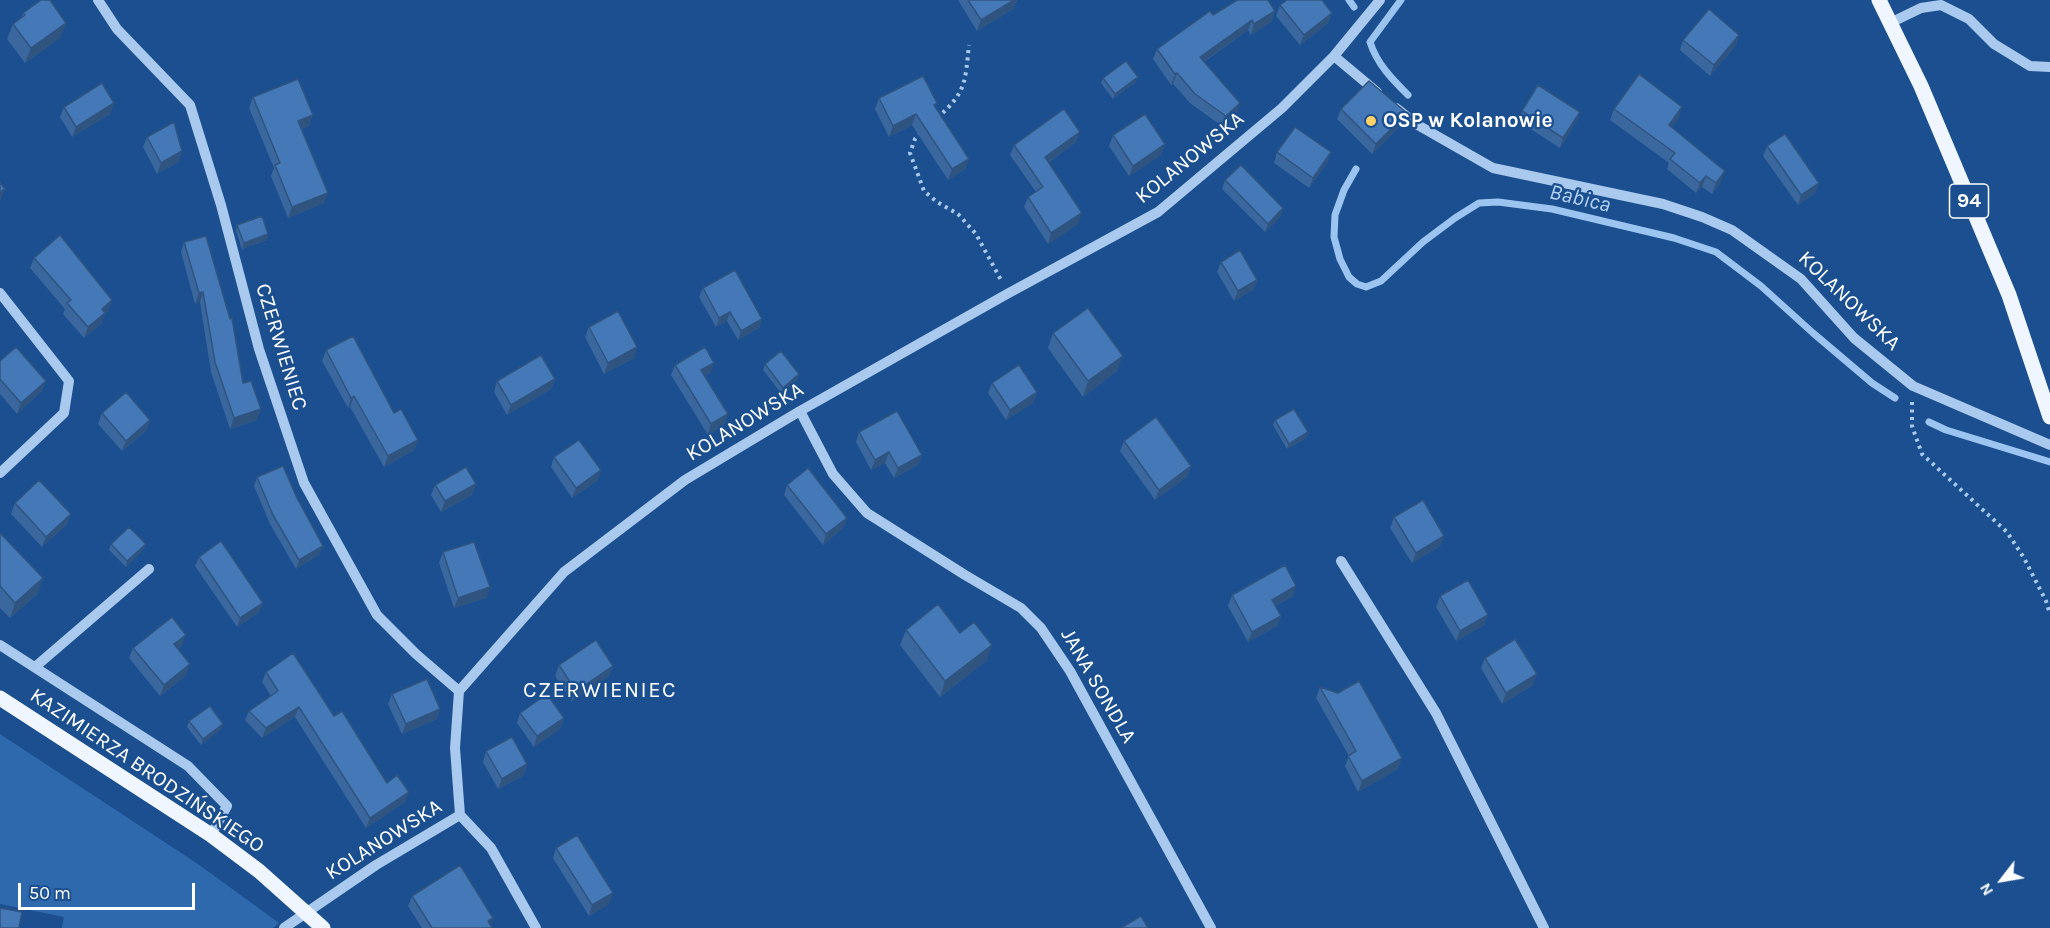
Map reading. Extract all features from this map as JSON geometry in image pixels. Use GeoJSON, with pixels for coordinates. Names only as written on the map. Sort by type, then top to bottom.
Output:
{"type":"FeatureCollection","features":[{"type":"Feature","properties":{"kind":"main road","name":"94"},"geometry":{"type":"LineString","coordinates":[[1879,0],[1921,86],[2009,295],[2049,412]]}},
{"type":"Feature","properties":{"kind":"main road","name":"KAZIMIERZA BRODZIŃSKIEGO"},"geometry":{"type":"LineString","coordinates":[[0,698],[211,835],[259,871],[323,928]]}},
{"type":"Feature","properties":{"kind":"street","name":"CZERWIENIEC"},"geometry":{"type":"LineString","coordinates":[[98,0],[117,29],[190,105],[221,205],[259,350],[304,483],[378,615],[416,654],[459,691]]}},
{"type":"Feature","properties":{"kind":"street","name":"KOLANOWSKA"},"geometry":{"type":"LineString","coordinates":[[284,928],[376,865],[460,815],[455,748],[459,691],[564,572],[685,480],[800,411],[1158,212],[1282,108],[1334,56],[1380,0]]}},
{"type":"Feature","properties":{"kind":"street"},"geometry":{"type":"LineString","coordinates":[[1890,23],[1921,8],[1941,5],[1969,19],[1994,44],[2030,66],[2050,67]]}},
{"type":"Feature","properties":{"kind":"street","name":"KOLANOWSKA"},"geometry":{"type":"LineString","coordinates":[[1334,56],[1416,124],[1493,168],[1663,204],[1732,230],[1802,279],[1854,338],[1912,386],[2050,445]]}},
{"type":"Feature","properties":{"kind":"street"},"geometry":{"type":"LineString","coordinates":[[0,293],[69,381],[64,413],[0,473]]}},
{"type":"Feature","properties":{"kind":"street","name":"JANA SONDLA"},"geometry":{"type":"LineString","coordinates":[[800,411],[833,474],[867,513],[965,576],[1021,608],[1041,628],[1070,671],[1211,928]]}},
{"type":"Feature","properties":{"kind":"street"},"geometry":{"type":"LineString","coordinates":[[1341,561],[1436,713],[1544,928]]}},
{"type":"Feature","properties":{"kind":"street"},"geometry":{"type":"LineString","coordinates":[[35,668],[149,569]]}},
{"type":"Feature","properties":{"kind":"street"},"geometry":{"type":"LineString","coordinates":[[0,645],[188,766],[227,806],[211,835]]}},
{"type":"Feature","properties":{"kind":"street"},"geometry":{"type":"LineString","coordinates":[[460,815],[491,848],[536,928]]}},
{"type":"Feature","properties":{"kind":"path"},"geometry":{"type":"LineString","coordinates":[[935,119],[950,107],[964,85],[969,45]]}},
{"type":"Feature","properties":{"kind":"path"},"geometry":{"type":"LineString","coordinates":[[928,126],[915,139],[909,153],[924,191],[937,202],[958,214],[976,234],[1007,294]]}},
{"type":"Feature","properties":{"kind":"path"},"geometry":{"type":"LineString","coordinates":[[1912,386],[1912,426],[1922,454],[2007,532],[2024,558],[2050,614]]}},
{"type":"Feature","properties":{"kind":"shaded area"},"geometry":{"type":"Polygon","coordinates":[[[0,734],[198,864],[279,923],[273,928],[62,928],[64,917],[0,904],[0,734]]]}},
{"type":"Feature","properties":{"kind":"building"},"geometry":{"type":"Polygon","coordinates":[[[41,0],[50,0],[66,23],[31,48],[13,24],[25,15],[23,13],[41,0]]]}},
{"type":"Feature","properties":{"kind":"building"},"geometry":{"type":"Polygon","coordinates":[[[968,0],[1014,0],[981,20],[968,0]]]}},
{"type":"Feature","properties":{"kind":"building"},"geometry":{"type":"Polygon","coordinates":[[[1237,0],[1268,0],[1275,11],[1254,24],[1252,20],[1200,57],[1240,103],[1226,116],[1195,94],[1177,73],[1175,74],[1157,49],[1210,11],[1213,15],[1237,0]]]}},
{"type":"Feature","properties":{"kind":"building"},"geometry":{"type":"Polygon","coordinates":[[[1287,0],[1322,0],[1332,13],[1304,35],[1280,5],[1287,0]]]}},
{"type":"Feature","properties":{"kind":"building"},"geometry":{"type":"Polygon","coordinates":[[[1709,9],[1739,35],[1714,65],[1683,40],[1709,9]]]}},
{"type":"Feature","properties":{"kind":"building"},"geometry":{"type":"Polygon","coordinates":[[[1126,61],[1138,77],[1115,94],[1103,78],[1126,61]]]}},
{"type":"Feature","properties":{"kind":"building"},"geometry":{"type":"Polygon","coordinates":[[[1639,74],[1682,107],[1669,125],[1725,171],[1716,183],[1706,176],[1700,183],[1670,159],[1675,153],[1614,109],[1639,74]]]}},
{"type":"Feature","properties":{"kind":"building"},"geometry":{"type":"Polygon","coordinates":[[[923,76],[937,103],[934,105],[969,159],[952,169],[916,114],[893,126],[879,98],[923,76]]]}},
{"type":"Feature","properties":{"kind":"building"},"geometry":{"type":"Polygon","coordinates":[[[298,79],[313,115],[298,121],[328,193],[292,207],[275,165],[280,163],[253,97],[298,79]]]}},
{"type":"Feature","properties":{"kind":"building","name":"OSP w Kolanowie"},"geometry":{"type":"Polygon","coordinates":[[[1369,81],[1407,113],[1376,144],[1341,109],[1369,81]]]}},
{"type":"Feature","properties":{"kind":"building"},"geometry":{"type":"Polygon","coordinates":[[[102,83],[114,103],[76,127],[64,107],[102,83]]]}},
{"type":"Feature","properties":{"kind":"building"},"geometry":{"type":"Polygon","coordinates":[[[1538,85],[1580,112],[1563,138],[1522,111],[1538,85]]]}},
{"type":"Feature","properties":{"kind":"building"},"geometry":{"type":"Polygon","coordinates":[[[1064,109],[1080,132],[1045,157],[1082,213],[1051,233],[1028,197],[1043,187],[1014,145],[1064,109]]]}},
{"type":"Feature","properties":{"kind":"building"},"geometry":{"type":"Polygon","coordinates":[[[1145,114],[1165,144],[1133,166],[1113,135],[1145,114]]]}},
{"type":"Feature","properties":{"kind":"building"},"geometry":{"type":"Polygon","coordinates":[[[174,122],[182,151],[161,163],[147,137],[174,122]]]}},
{"type":"Feature","properties":{"kind":"building"},"geometry":{"type":"Polygon","coordinates":[[[1295,127],[1331,152],[1313,178],[1277,152],[1295,127]]]}},
{"type":"Feature","properties":{"kind":"building"},"geometry":{"type":"Polygon","coordinates":[[[1785,134],[1819,183],[1801,195],[1767,146],[1785,134]]]}},
{"type":"Feature","properties":{"kind":"building"},"geometry":{"type":"Polygon","coordinates":[[[1241,165],[1283,208],[1268,224],[1225,180],[1241,165]]]}},
{"type":"Feature","properties":{"kind":"building"},"geometry":{"type":"Polygon","coordinates":[[[0,182],[5,189],[0,192],[0,182]]]}},
{"type":"Feature","properties":{"kind":"building"},"geometry":{"type":"Polygon","coordinates":[[[262,216],[268,234],[244,243],[237,225],[262,216]]]}},
{"type":"Feature","properties":{"kind":"building"},"geometry":{"type":"Polygon","coordinates":[[[60,235],[112,300],[102,309],[105,313],[88,327],[67,303],[71,300],[34,258],[60,235]]]}},
{"type":"Feature","properties":{"kind":"building"},"geometry":{"type":"Polygon","coordinates":[[[206,236],[230,319],[232,318],[243,383],[251,381],[261,409],[234,418],[215,362],[203,292],[199,293],[184,242],[206,236]]]}},
{"type":"Feature","properties":{"kind":"building"},"geometry":{"type":"Polygon","coordinates":[[[1240,250],[1257,280],[1238,291],[1221,262],[1240,250]]]}},
{"type":"Feature","properties":{"kind":"building"},"geometry":{"type":"Polygon","coordinates":[[[735,270],[762,319],[741,331],[730,312],[719,318],[703,288],[735,270]]]}},
{"type":"Feature","properties":{"kind":"building"},"geometry":{"type":"Polygon","coordinates":[[[1088,308],[1123,356],[1088,381],[1053,333],[1088,308]]]}},
{"type":"Feature","properties":{"kind":"building"},"geometry":{"type":"Polygon","coordinates":[[[618,311],[637,347],[608,363],[589,327],[618,311]]]}},
{"type":"Feature","properties":{"kind":"building"},"geometry":{"type":"Polygon","coordinates":[[[353,336],[394,413],[401,409],[418,440],[388,456],[354,396],[351,398],[326,350],[353,336]]]}},
{"type":"Feature","properties":{"kind":"building"},"geometry":{"type":"Polygon","coordinates":[[[16,347],[46,381],[21,403],[0,379],[0,361],[16,347]]]}},
{"type":"Feature","properties":{"kind":"building"},"geometry":{"type":"Polygon","coordinates":[[[705,347],[714,363],[701,370],[728,414],[711,424],[675,365],[705,347]]]}},
{"type":"Feature","properties":{"kind":"building"},"geometry":{"type":"Polygon","coordinates":[[[781,351],[799,374],[783,388],[765,364],[781,351]]]}},
{"type":"Feature","properties":{"kind":"building"},"geometry":{"type":"Polygon","coordinates":[[[541,355],[555,379],[511,405],[497,381],[541,355]]]}},
{"type":"Feature","properties":{"kind":"building"},"geometry":{"type":"Polygon","coordinates":[[[1019,365],[1037,392],[1010,410],[992,383],[1019,365]]]}},
{"type":"Feature","properties":{"kind":"building"},"geometry":{"type":"Polygon","coordinates":[[[126,392],[150,420],[126,441],[102,413],[126,392]]]}},
{"type":"Feature","properties":{"kind":"building"},"geometry":{"type":"Polygon","coordinates":[[[1294,409],[1308,432],[1289,444],[1275,420],[1294,409]]]}},
{"type":"Feature","properties":{"kind":"building"},"geometry":{"type":"Polygon","coordinates":[[[897,411],[922,455],[898,468],[889,452],[875,460],[859,432],[897,411]]]}},
{"type":"Feature","properties":{"kind":"building"},"geometry":{"type":"Polygon","coordinates":[[[1156,417],[1191,466],[1159,490],[1124,441],[1156,417]]]}},
{"type":"Feature","properties":{"kind":"building"},"geometry":{"type":"Polygon","coordinates":[[[579,440],[601,470],[576,488],[554,457],[579,440]]]}},
{"type":"Feature","properties":{"kind":"building"},"geometry":{"type":"Polygon","coordinates":[[[283,466],[323,546],[299,560],[273,515],[257,477],[283,466]]]}},
{"type":"Feature","properties":{"kind":"building"},"geometry":{"type":"Polygon","coordinates":[[[466,467],[476,484],[445,501],[435,485],[466,467]]]}},
{"type":"Feature","properties":{"kind":"building"},"geometry":{"type":"Polygon","coordinates":[[[808,468],[847,518],[826,534],[787,485],[808,468]]]}},
{"type":"Feature","properties":{"kind":"building"},"geometry":{"type":"Polygon","coordinates":[[[39,480],[71,514],[46,537],[15,503],[39,480]]]}},
{"type":"Feature","properties":{"kind":"building"},"geometry":{"type":"Polygon","coordinates":[[[1423,500],[1444,536],[1416,553],[1394,517],[1423,500]]]}},
{"type":"Feature","properties":{"kind":"building"},"geometry":{"type":"Polygon","coordinates":[[[129,527],[146,544],[127,561],[111,544],[129,527]]]}},
{"type":"Feature","properties":{"kind":"building"},"geometry":{"type":"Polygon","coordinates":[[[0,533],[43,578],[15,603],[0,586],[0,533]]]}},
{"type":"Feature","properties":{"kind":"building"},"geometry":{"type":"Polygon","coordinates":[[[221,541],[263,603],[240,618],[199,557],[221,541]]]}},
{"type":"Feature","properties":{"kind":"building"},"geometry":{"type":"Polygon","coordinates":[[[474,542],[490,587],[458,598],[443,552],[474,542]]]}},
{"type":"Feature","properties":{"kind":"building"},"geometry":{"type":"Polygon","coordinates":[[[1285,565],[1296,586],[1272,600],[1281,616],[1252,632],[1232,595],[1285,565]]]}},
{"type":"Feature","properties":{"kind":"building"},"geometry":{"type":"Polygon","coordinates":[[[1468,580],[1488,615],[1460,631],[1440,596],[1468,580]]]}},
{"type":"Feature","properties":{"kind":"building"},"geometry":{"type":"Polygon","coordinates":[[[938,604],[960,633],[974,622],[992,645],[945,681],[906,630],[938,604]]]}},
{"type":"Feature","properties":{"kind":"building"},"geometry":{"type":"Polygon","coordinates":[[[172,617],[186,635],[174,644],[190,664],[164,685],[133,648],[172,617]]]}},
{"type":"Feature","properties":{"kind":"building"},"geometry":{"type":"Polygon","coordinates":[[[1515,639],[1537,674],[1506,693],[1485,658],[1515,639]]]}},
{"type":"Feature","properties":{"kind":"building"},"geometry":{"type":"Polygon","coordinates":[[[596,640],[613,666],[576,691],[559,665],[596,640]]]}},
{"type":"Feature","properties":{"kind":"building"},"geometry":{"type":"Polygon","coordinates":[[[293,653],[334,716],[342,711],[387,783],[397,775],[409,792],[370,818],[299,707],[266,728],[249,711],[278,691],[266,672],[293,653]]]}},
{"type":"Feature","properties":{"kind":"building"},"geometry":{"type":"Polygon","coordinates":[[[427,679],[440,709],[406,724],[392,694],[427,679]]]}},
{"type":"Feature","properties":{"kind":"building"},"geometry":{"type":"Polygon","coordinates":[[[1359,681],[1402,758],[1362,781],[1348,756],[1356,751],[1320,687],[1338,693],[1359,681]]]}},
{"type":"Feature","properties":{"kind":"building"},"geometry":{"type":"Polygon","coordinates":[[[547,694],[564,718],[537,736],[520,713],[547,694]]]}},
{"type":"Feature","properties":{"kind":"building"},"geometry":{"type":"Polygon","coordinates":[[[210,706],[223,724],[203,739],[189,721],[210,706]]]}},
{"type":"Feature","properties":{"kind":"building"},"geometry":{"type":"Polygon","coordinates":[[[512,737],[527,764],[502,779],[486,751],[512,737]]]}},
{"type":"Feature","properties":{"kind":"building"},"geometry":{"type":"Polygon","coordinates":[[[577,835],[613,893],[592,905],[556,848],[577,835]]]}},
{"type":"Feature","properties":{"kind":"building"},"geometry":{"type":"Polygon","coordinates":[[[460,865],[493,918],[488,921],[492,928],[432,928],[412,896],[460,865]]]}},
{"type":"Feature","properties":{"kind":"building"},"geometry":{"type":"Polygon","coordinates":[[[0,908],[22,912],[19,928],[0,928],[0,908]]]}},
{"type":"Feature","properties":{"kind":"building"},"geometry":{"type":"Polygon","coordinates":[[[1141,916],[1148,928],[1121,928],[1141,916]]]}},
{"type":"Feature","properties":{"kind":"waterway","name":"Babica"},"geometry":{"type":"LineString","coordinates":[[1349,0],[1354,7]]}},
{"type":"Feature","properties":{"kind":"waterway","name":"Babica"},"geometry":{"type":"LineString","coordinates":[[1401,0],[1370,42],[1381,64],[1408,95]]}},
{"type":"Feature","properties":{"kind":"waterway","name":"Babica"},"geometry":{"type":"LineString","coordinates":[[1356,169],[1344,190],[1335,215],[1334,237],[1340,259],[1349,277],[1357,284],[1366,287],[1381,281],[1423,242],[1479,203],[1498,202],[1552,209],[1674,238],[1716,252],[1761,286],[1872,383],[1895,398]]}},
{"type":"Feature","properties":{"kind":"waterway","name":"Babica"},"geometry":{"type":"LineString","coordinates":[[1929,422],[1946,430],[2050,462]]}},
{"type":"Feature","properties":{"kind":"place","name":"OSP w Kolanowie"},"geometry":{"type":"Point","coordinates":[1371,121]}},
{"type":"Feature","properties":{"kind":"district","name":"CZERWIENIEC"},"geometry":{"type":"Point","coordinates":[600,691]}}]}
